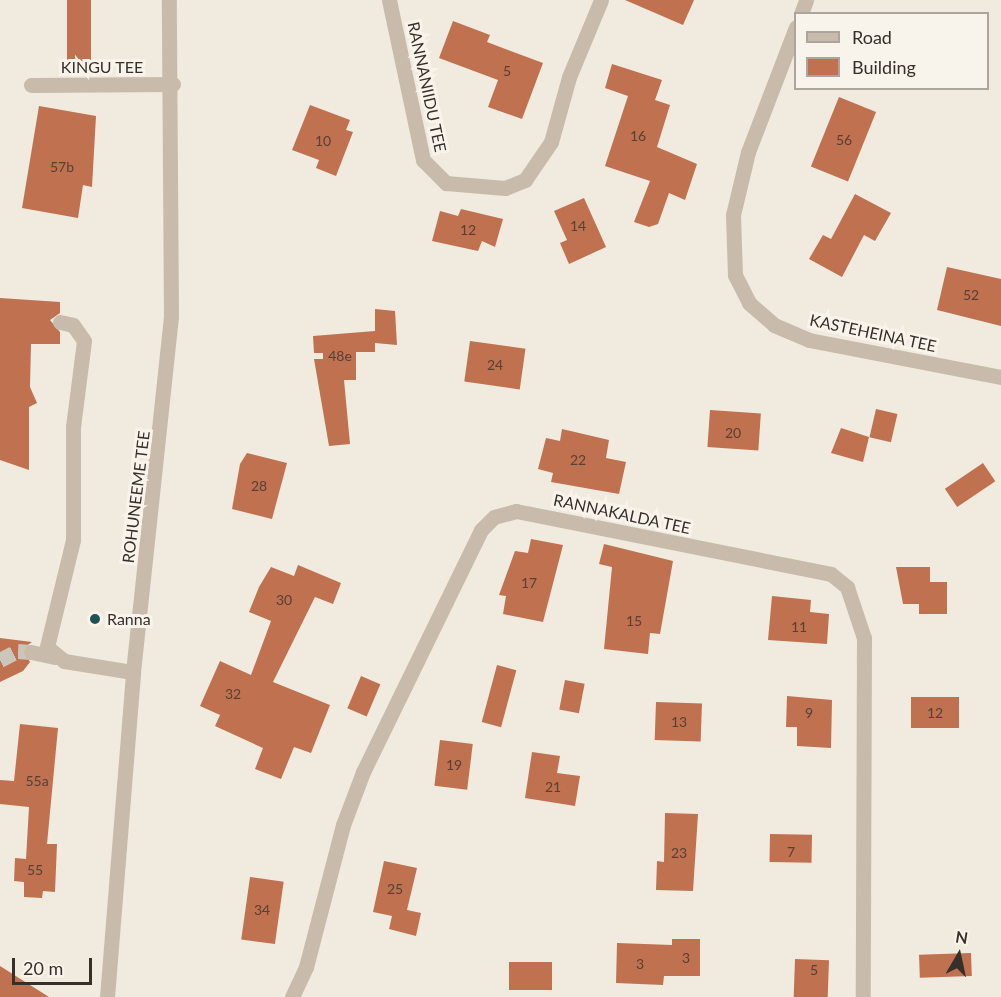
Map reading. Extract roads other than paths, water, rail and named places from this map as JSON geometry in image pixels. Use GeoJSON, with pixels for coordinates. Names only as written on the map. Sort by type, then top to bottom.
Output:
{"type":"FeatureCollection","features":[{"type":"Feature","properties":{"kind":"street","name":"ROHUNEEME TEE"},"geometry":{"type":"LineString","coordinates":[[107,997],[133,672],[171,317],[173,84],[169,0]]}},
{"type":"Feature","properties":{"kind":"street","name":"RANNANIIDU TEE"},"geometry":{"type":"LineString","coordinates":[[389,0],[423,160],[446,183],[505,188],[525,180],[551,142],[569,77],[601,0]]}},
{"type":"Feature","properties":{"kind":"street","name":"KASTEHEINA TEE"},"geometry":{"type":"LineString","coordinates":[[794,30],[748,152],[733,215],[735,275],[749,303],[774,325],[809,340],[1001,377]]}},
{"type":"Feature","properties":{"kind":"street","name":"KINGU TEE"},"geometry":{"type":"LineString","coordinates":[[31,85],[173,84]]}},
{"type":"Feature","properties":{"kind":"street"},"geometry":{"type":"LineString","coordinates":[[54,657],[47,635],[73,540],[73,428],[84,341],[73,325],[60,322]]}},
{"type":"Feature","properties":{"kind":"street","name":"RANNAKALDA TEE"},"geometry":{"type":"LineString","coordinates":[[292,997],[306,967],[343,825],[363,772],[481,530],[494,517],[516,511],[831,574],[847,587],[864,638],[863,997]]}},
{"type":"Feature","properties":{"kind":"street"},"geometry":{"type":"LineString","coordinates":[[31,652],[133,672]]}},
{"type":"Feature","properties":{"kind":"tunnel"},"geometry":{"type":"LineString","coordinates":[[0,660],[18,651],[31,652]]}},
{"type":"Feature","properties":{"kind":"place","name":"Ranna"},"geometry":{"type":"Point","coordinates":[95,619]}}]}
